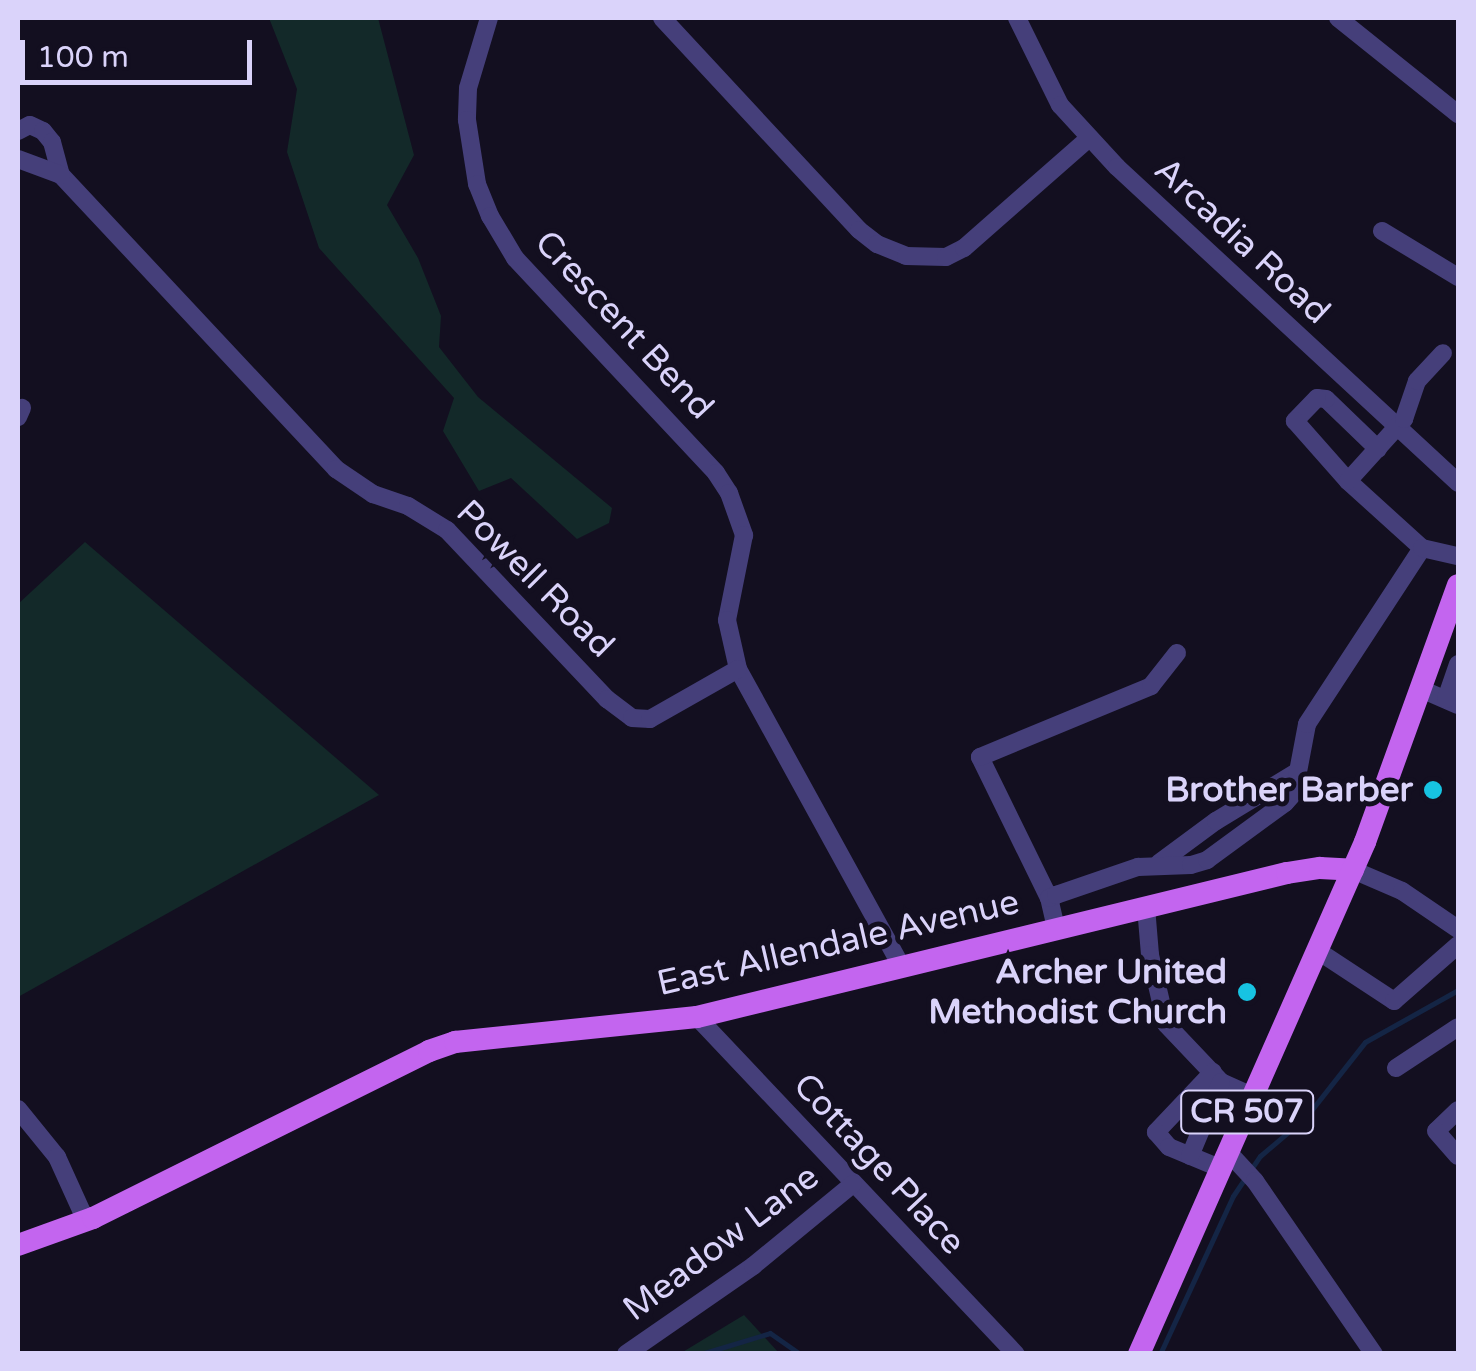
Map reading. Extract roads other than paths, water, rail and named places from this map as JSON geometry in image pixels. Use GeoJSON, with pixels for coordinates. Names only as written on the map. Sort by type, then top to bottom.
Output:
{"type":"FeatureCollection","features":[{"type":"Feature","properties":{"kind":"main road","name":"CR 507"},"geometry":{"type":"LineString","coordinates":[[1139,1354],[1237,1167],[1254,1097],[1353,870],[1421,689],[1451,627],[1458,585]]}},
{"type":"Feature","properties":{"kind":"main road","name":"East Allendale Avenue"},"geometry":{"type":"LineString","coordinates":[[18,1245],[86,1221],[442,1046],[483,1038],[696,1017],[1287,873],[1320,868],[1353,870]]}},
{"type":"Feature","properties":{"kind":"street","name":"Crescent Bend"},"geometry":{"type":"LineString","coordinates":[[489,18],[468,88],[467,120],[478,184],[515,258],[716,473],[729,493],[744,535],[727,620],[738,669]]}},
{"type":"Feature","properties":{"kind":"street"},"geometry":{"type":"LineString","coordinates":[[662,18],[859,230],[876,244],[906,256],[946,257],[964,248],[1089,138]]}},
{"type":"Feature","properties":{"kind":"street","name":"Arcadia Road"},"geometry":{"type":"LineString","coordinates":[[1016,18],[1060,105],[1089,138],[1396,430],[1458,483]]}},
{"type":"Feature","properties":{"kind":"street"},"geometry":{"type":"LineString","coordinates":[[1338,18],[1458,114]]}},
{"type":"Feature","properties":{"kind":"street","name":"Powell Road"},"geometry":{"type":"LineString","coordinates":[[18,131],[30,126],[43,131],[52,142],[61,175]]}},
{"type":"Feature","properties":{"kind":"street","name":"Powell Road"},"geometry":{"type":"LineString","coordinates":[[18,159],[61,175],[336,468],[372,494],[408,506],[447,530],[607,699],[632,718],[650,719],[738,669]]}},
{"type":"Feature","properties":{"kind":"street"},"geometry":{"type":"LineString","coordinates":[[1382,231],[1458,276]]}},
{"type":"Feature","properties":{"kind":"street"},"geometry":{"type":"LineString","coordinates":[[1348,481],[1396,430],[1417,381],[1443,353]]}},
{"type":"Feature","properties":{"kind":"street"},"geometry":{"type":"LineString","coordinates":[[1378,448],[1326,399],[1318,398],[1298,414],[1297,428],[1422,548],[1458,556]]}},
{"type":"Feature","properties":{"kind":"street"},"geometry":{"type":"LineString","coordinates":[[1159,863],[1191,865],[1207,860],[1294,793],[1307,724],[1422,548]]}},
{"type":"Feature","properties":{"kind":"street"},"geometry":{"type":"LineString","coordinates":[[1056,928],[1050,898],[980,758],[1151,686],[1177,652]]}},
{"type":"Feature","properties":{"kind":"street"},"geometry":{"type":"LineString","coordinates":[[1421,689],[1452,702],[1458,664]]}},
{"type":"Feature","properties":{"kind":"street"},"geometry":{"type":"LineString","coordinates":[[738,669],[901,966]]}},
{"type":"Feature","properties":{"kind":"street"},"geometry":{"type":"LineString","coordinates":[[1050,898],[1159,863],[1216,820],[1296,772]]}},
{"type":"Feature","properties":{"kind":"street"},"geometry":{"type":"LineString","coordinates":[[1353,870],[1414,898],[1458,929]]}},
{"type":"Feature","properties":{"kind":"street"},"geometry":{"type":"LineString","coordinates":[[1146,907],[1150,955],[1166,1024],[1217,1077],[1254,1097]]}},
{"type":"Feature","properties":{"kind":"street"},"geometry":{"type":"LineString","coordinates":[[1318,951],[1394,1000],[1458,944]]}},
{"type":"Feature","properties":{"kind":"street","name":"Cottage Place"},"geometry":{"type":"LineString","coordinates":[[696,1017],[1016,1354]]}},
{"type":"Feature","properties":{"kind":"street"},"geometry":{"type":"LineString","coordinates":[[1396,1068],[1458,1027]]}},
{"type":"Feature","properties":{"kind":"street"},"geometry":{"type":"LineString","coordinates":[[1217,1077],[1156,1132],[1165,1145],[1190,1156],[1237,1167],[1374,1354]]}},
{"type":"Feature","properties":{"kind":"street"},"geometry":{"type":"LineString","coordinates":[[1190,1156],[1217,1077]]}},
{"type":"Feature","properties":{"kind":"street"},"geometry":{"type":"LineString","coordinates":[[18,1108],[57,1156],[86,1221]]}},
{"type":"Feature","properties":{"kind":"street"},"geometry":{"type":"LineString","coordinates":[[1458,1110],[1436,1131],[1458,1156]]}},
{"type":"Feature","properties":{"kind":"street","name":"Meadow Lane"},"geometry":{"type":"LineString","coordinates":[[626,1354],[753,1266],[853,1184]]}},
{"type":"Feature","properties":{"kind":"waterway"},"geometry":{"type":"LineString","coordinates":[[1160,1354],[1233,1196],[1260,1156],[1306,1117],[1365,1042],[1458,990]]}},
{"type":"Feature","properties":{"kind":"waterway"},"geometry":{"type":"LineString","coordinates":[[701,1354],[770,1333],[800,1354]]}},
{"type":"Feature","properties":{"kind":"place","name":"Brother Barber"},"geometry":{"type":"Point","coordinates":[1433,790]}},
{"type":"Feature","properties":{"kind":"place","name":"Archer United Methodist Church"},"geometry":{"type":"Point","coordinates":[1247,992]}}]}
